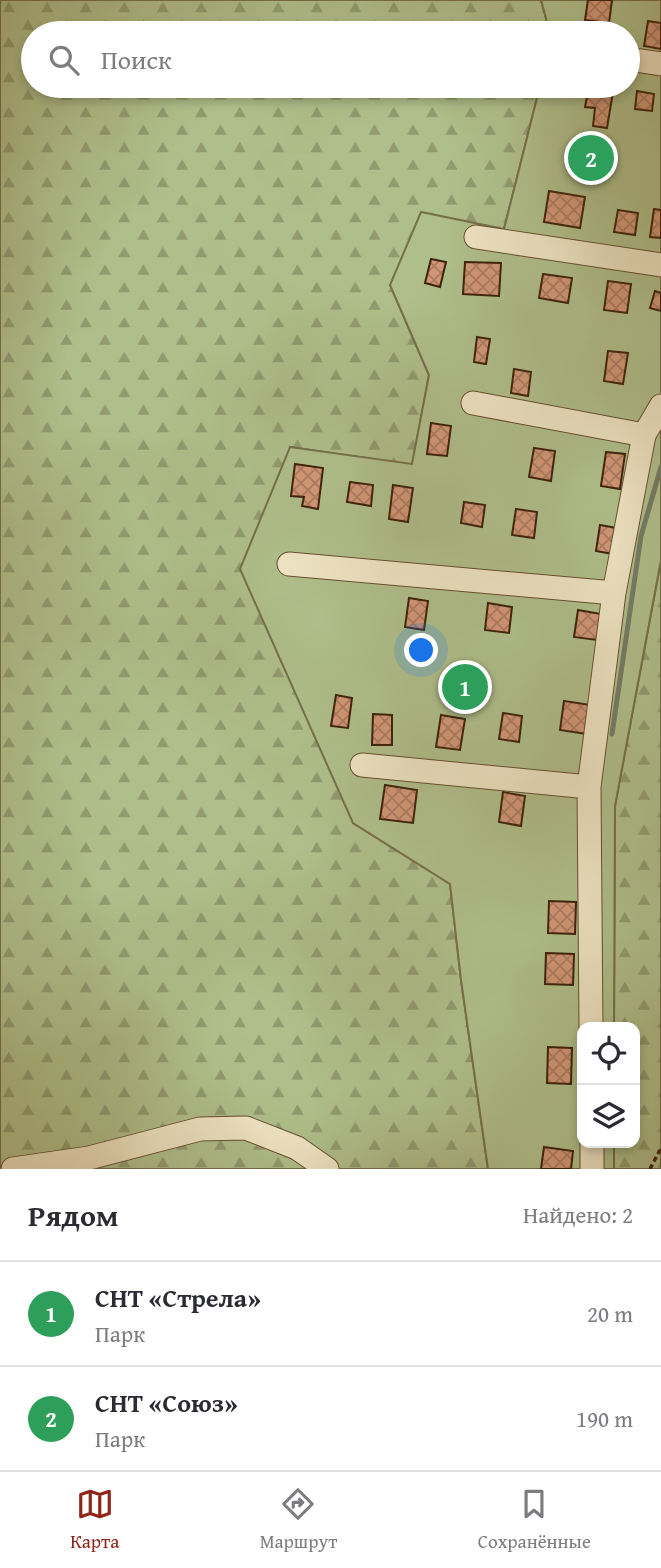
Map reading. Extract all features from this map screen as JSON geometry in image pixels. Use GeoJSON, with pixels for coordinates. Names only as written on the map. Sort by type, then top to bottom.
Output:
{"type":"FeatureCollection","features":[{"type":"Feature","properties":{"kind":"street"},"geometry":{"type":"LineString","coordinates":[[640,61],[661,64]]}},
{"type":"Feature","properties":{"kind":"street"},"geometry":{"type":"LineString","coordinates":[[476,237],[661,265]]}},
{"type":"Feature","properties":{"kind":"street"},"geometry":{"type":"LineString","coordinates":[[473,404],[644,435]]}},
{"type":"Feature","properties":{"kind":"street"},"geometry":{"type":"LineString","coordinates":[[591,1022],[589,788],[614,593],[644,435],[661,406]]}},
{"type":"Feature","properties":{"kind":"street"},"geometry":{"type":"LineString","coordinates":[[289,564],[614,593]]}},
{"type":"Feature","properties":{"kind":"street"},"geometry":{"type":"LineString","coordinates":[[362,765],[589,788]]}},
{"type":"Feature","properties":{"kind":"street"},"geometry":{"type":"LineString","coordinates":[[13,1169],[89,1158],[200,1129],[246,1128],[297,1148],[327,1169]]}},
{"type":"Feature","properties":{"kind":"street"},"geometry":{"type":"LineString","coordinates":[[592,1148],[592,1169]]}},
{"type":"Feature","properties":{"kind":"path"},"geometry":{"type":"LineString","coordinates":[[650,1169],[661,1148]]}},
{"type":"Feature","properties":{"kind":"green space"},"geometry":{"type":"Polygon","coordinates":[[[0,0],[541,0],[547,21],[21,21],[21,98],[537,98],[504,229],[390,285],[429,375],[412,465],[290,447],[353,823],[450,884],[488,1169],[0,1169],[0,0]]]}},
{"type":"Feature","properties":{"kind":"green space"},"geometry":{"type":"Polygon","coordinates":[[[541,0],[661,0],[661,560],[615,806],[614,1022],[577,1022],[577,1148],[614,1148],[614,1169],[488,1169],[450,884],[353,823],[240,569],[290,447],[412,464],[429,375],[390,285],[421,212],[504,229],[537,98],[640,98],[640,21],[547,21],[541,0]]]}},
{"type":"Feature","properties":{"kind":"green space"},"geometry":{"type":"Polygon","coordinates":[[[661,560],[661,1169],[614,1169],[614,1148],[640,1148],[640,1022],[614,1022],[615,806],[661,560]]]}},
{"type":"Feature","properties":{"kind":"building"},"geometry":{"type":"Polygon","coordinates":[[[588,0],[612,0],[609,21],[585,20],[588,0]]]}},
{"type":"Feature","properties":{"kind":"building"},"geometry":{"type":"Polygon","coordinates":[[[648,21],[661,23],[661,49],[644,46],[648,21]]]}},
{"type":"Feature","properties":{"kind":"building"},"geometry":{"type":"Polygon","coordinates":[[[640,92],[654,94],[652,111],[635,109],[640,92]]]}},
{"type":"Feature","properties":{"kind":"building"},"geometry":{"type":"Polygon","coordinates":[[[587,98],[612,98],[607,128],[593,126],[595,108],[585,107],[587,98]]]}},
{"type":"Feature","properties":{"kind":"building"},"geometry":{"type":"Polygon","coordinates":[[[549,191],[585,197],[580,228],[544,222],[549,191]]]}},
{"type":"Feature","properties":{"kind":"building"},"geometry":{"type":"Polygon","coordinates":[[[654,209],[661,210],[661,238],[650,237],[654,209]]]}},
{"type":"Feature","properties":{"kind":"building"},"geometry":{"type":"Polygon","coordinates":[[[618,210],[638,213],[635,235],[614,232],[618,210]]]}},
{"type":"Feature","properties":{"kind":"building"},"geometry":{"type":"Polygon","coordinates":[[[431,259],[446,262],[440,287],[425,283],[431,259]]]}},
{"type":"Feature","properties":{"kind":"building"},"geometry":{"type":"Polygon","coordinates":[[[465,262],[501,263],[499,296],[463,294],[465,262]]]}},
{"type":"Feature","properties":{"kind":"building"},"geometry":{"type":"Polygon","coordinates":[[[543,274],[572,278],[568,303],[539,298],[543,274]]]}},
{"type":"Feature","properties":{"kind":"building"},"geometry":{"type":"Polygon","coordinates":[[[608,281],[631,284],[627,313],[604,310],[608,281]]]}},
{"type":"Feature","properties":{"kind":"building"},"geometry":{"type":"Polygon","coordinates":[[[655,291],[661,293],[661,311],[650,308],[655,291]]]}},
{"type":"Feature","properties":{"kind":"building"},"geometry":{"type":"Polygon","coordinates":[[[477,337],[490,339],[486,364],[474,362],[477,337]]]}},
{"type":"Feature","properties":{"kind":"building"},"geometry":{"type":"Polygon","coordinates":[[[608,351],[628,353],[623,384],[604,381],[608,351]]]}},
{"type":"Feature","properties":{"kind":"building"},"geometry":{"type":"Polygon","coordinates":[[[514,369],[531,372],[528,396],[511,393],[514,369]]]}},
{"type":"Feature","properties":{"kind":"building"},"geometry":{"type":"Polygon","coordinates":[[[431,423],[451,426],[447,456],[427,454],[431,423]]]}},
{"type":"Feature","properties":{"kind":"building"},"geometry":{"type":"Polygon","coordinates":[[[534,448],[555,451],[551,481],[529,477],[534,448]]]}},
{"type":"Feature","properties":{"kind":"building"},"geometry":{"type":"Polygon","coordinates":[[[606,452],[625,454],[620,489],[601,486],[606,452]]]}},
{"type":"Feature","properties":{"kind":"building"},"geometry":{"type":"Polygon","coordinates":[[[295,464],[323,468],[318,509],[302,506],[304,497],[291,496],[295,464]]]}},
{"type":"Feature","properties":{"kind":"building"},"geometry":{"type":"Polygon","coordinates":[[[350,482],[373,485],[371,506],[347,502],[350,482]]]}},
{"type":"Feature","properties":{"kind":"building"},"geometry":{"type":"Polygon","coordinates":[[[393,485],[413,488],[408,522],[389,519],[393,485]]]}},
{"type":"Feature","properties":{"kind":"building"},"geometry":{"type":"Polygon","coordinates":[[[464,502],[485,505],[482,527],[461,523],[464,502]]]}},
{"type":"Feature","properties":{"kind":"building"},"geometry":{"type":"Polygon","coordinates":[[[516,509],[537,512],[534,538],[512,535],[516,509]]]}},
{"type":"Feature","properties":{"kind":"building"},"geometry":{"type":"Polygon","coordinates":[[[600,525],[617,528],[613,554],[596,551],[600,525]]]}},
{"type":"Feature","properties":{"kind":"building"},"geometry":{"type":"Polygon","coordinates":[[[409,598],[428,601],[424,630],[405,627],[409,598]]]}},
{"type":"Feature","properties":{"kind":"building"},"geometry":{"type":"Polygon","coordinates":[[[488,603],[512,607],[509,633],[485,630],[488,603]]]}},
{"type":"Feature","properties":{"kind":"building"},"geometry":{"type":"Polygon","coordinates":[[[578,610],[601,614],[597,640],[574,637],[578,610]]]}},
{"type":"Feature","properties":{"kind":"building"},"geometry":{"type":"Polygon","coordinates":[[[336,695],[352,698],[348,728],[331,726],[336,695]]]}},
{"type":"Feature","properties":{"kind":"building"},"geometry":{"type":"Polygon","coordinates":[[[564,701],[591,705],[587,734],[560,730],[564,701]]]}},
{"type":"Feature","properties":{"kind":"building"},"geometry":{"type":"Polygon","coordinates":[[[503,713],[522,716],[519,742],[499,739],[503,713]]]}},
{"type":"Feature","properties":{"kind":"building"},"geometry":{"type":"Polygon","coordinates":[[[373,714],[392,715],[392,745],[372,745],[373,714]]]}},
{"type":"Feature","properties":{"kind":"building"},"geometry":{"type":"Polygon","coordinates":[[[441,715],[465,719],[460,750],[436,747],[441,715]]]}},
{"type":"Feature","properties":{"kind":"building"},"geometry":{"type":"Polygon","coordinates":[[[385,785],[417,790],[413,823],[380,819],[385,785]]]}},
{"type":"Feature","properties":{"kind":"building"},"geometry":{"type":"Polygon","coordinates":[[[503,792],[525,796],[521,826],[499,822],[503,792]]]}},
{"type":"Feature","properties":{"kind":"building"},"geometry":{"type":"Polygon","coordinates":[[[549,901],[576,902],[575,934],[548,933],[549,901]]]}},
{"type":"Feature","properties":{"kind":"building"},"geometry":{"type":"Polygon","coordinates":[[[546,953],[574,954],[573,985],[545,984],[546,953]]]}},
{"type":"Feature","properties":{"kind":"building"},"geometry":{"type":"Polygon","coordinates":[[[548,1047],[572,1048],[571,1084],[547,1083],[548,1047]]]}},
{"type":"Feature","properties":{"kind":"building"},"geometry":{"type":"Polygon","coordinates":[[[544,1147],[573,1151],[571,1169],[541,1169],[544,1147]]]}},
{"type":"Feature","properties":{"kind":"waterway"},"geometry":{"type":"LineString","coordinates":[[612,734],[641,536],[661,467]]}},
{"type":"Feature","properties":{"kind":"place","name":"СНТ «Союз»"},"geometry":{"type":"Point","coordinates":[591,158]}},
{"type":"Feature","properties":{"kind":"place","name":"СНТ «Стрела»"},"geometry":{"type":"Point","coordinates":[465,687]}}]}
